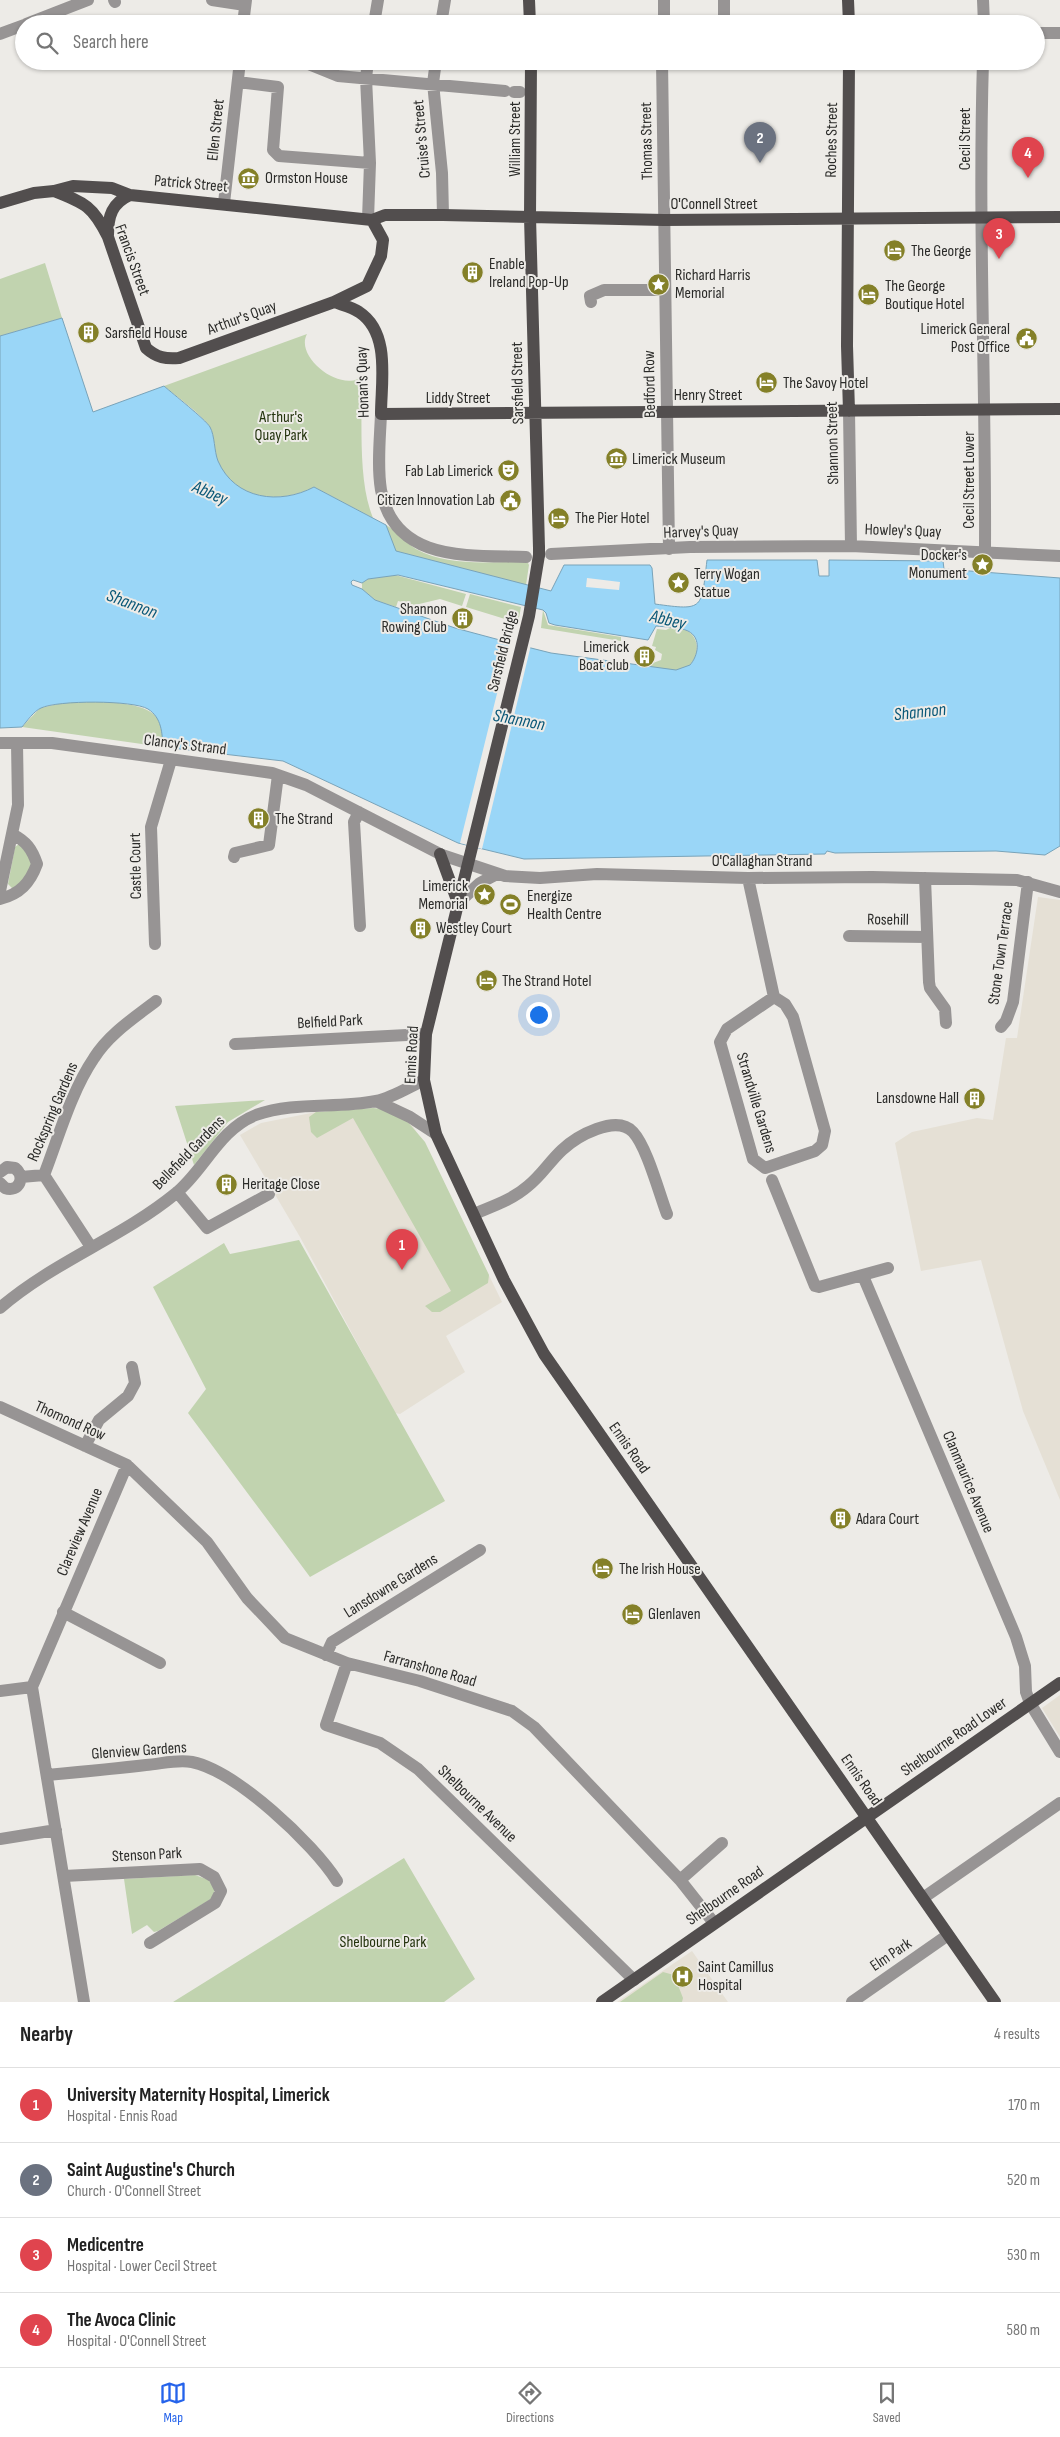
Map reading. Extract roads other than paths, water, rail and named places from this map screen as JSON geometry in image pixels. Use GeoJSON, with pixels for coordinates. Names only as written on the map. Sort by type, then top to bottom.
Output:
{"type":"FeatureCollection","features":[{"type":"Feature","properties":{"kind":"main road"},"geometry":{"type":"LineString","coordinates":[[530,0],[530,15]]}},
{"type":"Feature","properties":{"kind":"main road"},"geometry":{"type":"LineString","coordinates":[[848,0],[849,15]]}},
{"type":"Feature","properties":{"kind":"main road","name":"William Street"},"geometry":{"type":"LineString","coordinates":[[530,217],[531,70]]}},
{"type":"Feature","properties":{"kind":"main road","name":"Roches Street"},"geometry":{"type":"LineString","coordinates":[[848,220],[849,70]]}},
{"type":"Feature","properties":{"kind":"main road","name":"Patrick Street"},"geometry":{"type":"LineString","coordinates":[[0,203],[34,193],[54,191],[73,186],[112,188],[130,196],[224,203],[370,220]]}},
{"type":"Feature","properties":{"kind":"main road","name":"Francis Street"},"geometry":{"type":"LineString","coordinates":[[54,191],[89,206],[101,222],[108,237],[146,348],[160,358]]}},
{"type":"Feature","properties":{"kind":"main road","name":"Patrick Street"},"geometry":{"type":"LineString","coordinates":[[108,237],[108,220],[113,208],[120,200],[130,196]]}},
{"type":"Feature","properties":{"kind":"main road","name":"O'Connell Street"},"geometry":{"type":"LineString","coordinates":[[370,220],[385,215],[443,214],[664,220],[1060,217]]}},
{"type":"Feature","properties":{"kind":"main road","name":"Sarsfield Street"},"geometry":{"type":"LineString","coordinates":[[530,217],[539,548]]}},
{"type":"Feature","properties":{"kind":"main road"},"geometry":{"type":"LineString","coordinates":[[334,302],[366,286],[375,273],[381,256],[382,240],[370,220]]}},
{"type":"Feature","properties":{"kind":"main road","name":"Shannon Street"},"geometry":{"type":"LineString","coordinates":[[848,220],[848,411]]}},
{"type":"Feature","properties":{"kind":"main road","name":"Arthur's Quay"},"geometry":{"type":"LineString","coordinates":[[160,358],[179,358],[334,302]]}},
{"type":"Feature","properties":{"kind":"main road","name":"Honan's Quay"},"geometry":{"type":"LineString","coordinates":[[334,302],[359,312],[371,324],[376,333],[381,346],[381,414]]}},
{"type":"Feature","properties":{"kind":"main road","name":"Henry Street"},"geometry":{"type":"LineString","coordinates":[[536,414],[667,411],[1060,409]]}},
{"type":"Feature","properties":{"kind":"main road","name":"Liddy Street"},"geometry":{"type":"LineString","coordinates":[[381,414],[536,414]]}},
{"type":"Feature","properties":{"kind":"main road","name":"Sarsfield Bridge"},"geometry":{"type":"LineString","coordinates":[[472,848],[529,616],[538,569],[539,548]]}},
{"type":"Feature","properties":{"kind":"main road","name":"Ennis Road"},"geometry":{"type":"LineString","coordinates":[[472,848],[426,1034],[424,1080],[436,1134],[504,1280],[544,1354],[995,2002]]}},
{"type":"Feature","properties":{"kind":"main road"},"geometry":{"type":"LineString","coordinates":[[440,854],[458,903]]}},
{"type":"Feature","properties":{"kind":"main road","name":"Shelbourne Road Lower"},"geometry":{"type":"LineString","coordinates":[[868,1818],[1060,1683]]}},
{"type":"Feature","properties":{"kind":"main road","name":"Shelbourne Road"},"geometry":{"type":"LineString","coordinates":[[602,2002],[868,1818]]}},
{"type":"Feature","properties":{"kind":"street"},"geometry":{"type":"LineString","coordinates":[[49,15],[88,0]]}},
{"type":"Feature","properties":{"kind":"street"},"geometry":{"type":"LineString","coordinates":[[212,0],[246,2],[245,15]]}},
{"type":"Feature","properties":{"kind":"street"},"geometry":{"type":"LineString","coordinates":[[374,15],[378,0]]}},
{"type":"Feature","properties":{"kind":"street"},"geometry":{"type":"LineString","coordinates":[[443,15],[445,0]]}},
{"type":"Feature","properties":{"kind":"street"},"geometry":{"type":"LineString","coordinates":[[664,0],[664,15]]}},
{"type":"Feature","properties":{"kind":"street"},"geometry":{"type":"LineString","coordinates":[[724,0],[724,15]]}},
{"type":"Feature","properties":{"kind":"street"},"geometry":{"type":"LineString","coordinates":[[983,0],[984,15]]}},
{"type":"Feature","properties":{"kind":"street"},"geometry":{"type":"LineString","coordinates":[[0,34],[15,28]]}},
{"type":"Feature","properties":{"kind":"street"},"geometry":{"type":"LineString","coordinates":[[1045,33],[1060,33]]}},
{"type":"Feature","properties":{"kind":"street","name":"Ellen Street"},"geometry":{"type":"LineString","coordinates":[[224,203],[239,70]]}},
{"type":"Feature","properties":{"kind":"street"},"geometry":{"type":"LineString","coordinates":[[324,70],[338,76],[433,83],[513,92]]}},
{"type":"Feature","properties":{"kind":"street"},"geometry":{"type":"LineString","coordinates":[[367,70],[370,220]]}},
{"type":"Feature","properties":{"kind":"street","name":"Cruise's Street"},"geometry":{"type":"LineString","coordinates":[[435,70],[433,83],[442,174],[443,214]]}},
{"type":"Feature","properties":{"kind":"street","name":"Thomas Street"},"geometry":{"type":"LineString","coordinates":[[662,70],[664,220]]}},
{"type":"Feature","properties":{"kind":"street","name":"Cecil Street"},"geometry":{"type":"LineString","coordinates":[[983,70],[982,218],[986,410]]}},
{"type":"Feature","properties":{"kind":"street"},"geometry":{"type":"LineString","coordinates":[[238,82],[278,87],[273,150],[278,156],[370,163]]}},
{"type":"Feature","properties":{"kind":"street","name":"Bedford Row"},"geometry":{"type":"LineString","coordinates":[[664,220],[669,548]]}},
{"type":"Feature","properties":{"kind":"street"},"geometry":{"type":"LineString","coordinates":[[591,302],[590,296],[604,290],[665,290]]}},
{"type":"Feature","properties":{"kind":"street","name":"Cecil Street Lower"},"geometry":{"type":"LineString","coordinates":[[985,551],[986,410]]}},
{"type":"Feature","properties":{"kind":"street","name":"Shannon Street"},"geometry":{"type":"LineString","coordinates":[[848,411],[851,546]]}},
{"type":"Feature","properties":{"kind":"street","name":"Honan's Quay"},"geometry":{"type":"LineString","coordinates":[[381,414],[380,473],[384,499],[397,525],[423,547],[458,555],[526,557]]}},
{"type":"Feature","properties":{"kind":"street","name":"Howley's Quay"},"geometry":{"type":"LineString","coordinates":[[851,546],[1060,556]]}},
{"type":"Feature","properties":{"kind":"street","name":"Harvey's Quay"},"geometry":{"type":"LineString","coordinates":[[552,554],[669,548],[851,546]]}},
{"type":"Feature","properties":{"kind":"street","name":"Clancy's Strand"},"geometry":{"type":"LineString","coordinates":[[0,743],[52,743],[278,775],[306,785],[440,854],[468,864]]}},
{"type":"Feature","properties":{"kind":"street"},"geometry":{"type":"LineString","coordinates":[[0,891],[18,805],[17,743]]}},
{"type":"Feature","properties":{"kind":"street","name":"Castle Court"},"geometry":{"type":"LineString","coordinates":[[155,944],[150,827],[171,760]]}},
{"type":"Feature","properties":{"kind":"street"},"geometry":{"type":"LineString","coordinates":[[234,857],[235,853],[243,849],[269,849],[278,775]]}},
{"type":"Feature","properties":{"kind":"street"},"geometry":{"type":"LineString","coordinates":[[359,812],[354,822],[360,926]]}},
{"type":"Feature","properties":{"kind":"street"},"geometry":{"type":"LineString","coordinates":[[0,899],[12,896],[31,880],[37,864],[33,851],[22,839],[12,834]]}},
{"type":"Feature","properties":{"kind":"street","name":"O'Callaghan Strand"},"geometry":{"type":"LineString","coordinates":[[468,864],[492,870],[497,874],[540,878],[597,874],[748,878],[925,878],[1028,882],[1060,892]]}},
{"type":"Feature","properties":{"kind":"street"},"geometry":{"type":"LineString","coordinates":[[458,903],[480,882],[497,874]]}},
{"type":"Feature","properties":{"kind":"street"},"geometry":{"type":"LineString","coordinates":[[748,878],[774,997]]}},
{"type":"Feature","properties":{"kind":"street","name":"Rosehill"},"geometry":{"type":"LineString","coordinates":[[925,878],[930,988],[942,1003],[946,1023]]}},
{"type":"Feature","properties":{"kind":"street","name":"Stone Town Terrace"},"geometry":{"type":"LineString","coordinates":[[1001,1027],[1013,1002],[1028,882]]}},
{"type":"Feature","properties":{"kind":"street","name":"Rosehill"},"geometry":{"type":"LineString","coordinates":[[849,936],[927,937]]}},
{"type":"Feature","properties":{"kind":"street","name":"Strandville Gardens"},"geometry":{"type":"LineString","coordinates":[[774,997],[785,1004],[793,1016],[825,1131],[822,1145],[815,1151],[765,1168],[753,1159],[720,1042],[727,1028],[774,997]]}},
{"type":"Feature","properties":{"kind":"street","name":"Rockspring Gardens"},"geometry":{"type":"LineString","coordinates":[[44,1175],[76,1092],[94,1057],[116,1032],[156,1001]]}},
{"type":"Feature","properties":{"kind":"street","name":"Belfield Park"},"geometry":{"type":"LineString","coordinates":[[234,1044],[426,1034]]}},
{"type":"Feature","properties":{"kind":"street","name":"Bellefield Gardens"},"geometry":{"type":"LineString","coordinates":[[0,1308],[39,1280],[156,1209],[177,1192],[224,1138],[238,1125],[254,1116],[285,1107],[376,1101],[424,1080]]}},
{"type":"Feature","properties":{"kind":"street"},"geometry":{"type":"LineString","coordinates":[[376,1101],[410,1117],[436,1134]]}},
{"type":"Feature","properties":{"kind":"street"},"geometry":{"type":"LineString","coordinates":[[474,1214],[512,1198],[529,1186],[564,1148],[612,1124],[621,1124],[632,1131],[640,1142],[666,1214]]}},
{"type":"Feature","properties":{"kind":"street"},"geometry":{"type":"LineString","coordinates":[[0,1172],[6,1167],[11,1167],[18,1171],[21,1177],[20,1183],[13,1189],[5,1188],[0,1183]]}},
{"type":"Feature","properties":{"kind":"street"},"geometry":{"type":"LineString","coordinates":[[21,1177],[44,1175],[91,1248]]}},
{"type":"Feature","properties":{"kind":"street"},"geometry":{"type":"LineString","coordinates":[[772,1180],[815,1286],[819,1287],[864,1276],[888,1268]]}},
{"type":"Feature","properties":{"kind":"street"},"geometry":{"type":"LineString","coordinates":[[177,1192],[207,1228],[269,1194]]}},
{"type":"Feature","properties":{"kind":"street","name":"Clanmaurice Avenue"},"geometry":{"type":"LineString","coordinates":[[864,1276],[1016,1637],[1025,1666],[1026,1692],[1030,1703]]}},
{"type":"Feature","properties":{"kind":"street"},"geometry":{"type":"LineString","coordinates":[[85,1446],[99,1420],[128,1396],[135,1383],[132,1367]]}},
{"type":"Feature","properties":{"kind":"street","name":"Thomond Row"},"geometry":{"type":"LineString","coordinates":[[0,1408],[127,1465]]}},
{"type":"Feature","properties":{"kind":"street","name":"Clareview Avenue"},"geometry":{"type":"LineString","coordinates":[[63,1612],[127,1465]]}},
{"type":"Feature","properties":{"kind":"street","name":"Farranshone Road"},"geometry":{"type":"LineString","coordinates":[[127,1465],[207,1542],[247,1598],[285,1638],[347,1663],[420,1681],[512,1711],[534,1727],[680,1880],[714,1923]]}},
{"type":"Feature","properties":{"kind":"street","name":"Lansdowne Gardens"},"geometry":{"type":"LineString","coordinates":[[326,1656],[332,1642],[480,1550]]}},
{"type":"Feature","properties":{"kind":"street"},"geometry":{"type":"LineString","coordinates":[[84,2002],[32,1687],[63,1612],[160,1663]]}},
{"type":"Feature","properties":{"kind":"street","name":"Shelbourne Avenue"},"geometry":{"type":"LineString","coordinates":[[347,1663],[326,1725],[380,1743],[418,1769],[634,1980]]}},
{"type":"Feature","properties":{"kind":"street"},"geometry":{"type":"LineString","coordinates":[[0,1691],[32,1687]]}},
{"type":"Feature","properties":{"kind":"street"},"geometry":{"type":"LineString","coordinates":[[1030,1703],[1060,1752]]}},
{"type":"Feature","properties":{"kind":"street","name":"Glenview Gardens"},"geometry":{"type":"LineString","coordinates":[[48,1775],[180,1761],[213,1769],[239,1785],[297,1835],[326,1863],[337,1881]]}},
{"type":"Feature","properties":{"kind":"street"},"geometry":{"type":"LineString","coordinates":[[923,1898],[1060,1803]]}},
{"type":"Feature","properties":{"kind":"street"},"geometry":{"type":"LineString","coordinates":[[0,1839],[56,1830]]}},
{"type":"Feature","properties":{"kind":"street"},"geometry":{"type":"LineString","coordinates":[[680,1880],[722,1843]]}},
{"type":"Feature","properties":{"kind":"street","name":"Stenson Park"},"geometry":{"type":"LineString","coordinates":[[64,1876],[200,1869],[214,1878],[222,1891],[215,1903],[150,1943]]}},
{"type":"Feature","properties":{"kind":"street","name":"Elm Park"},"geometry":{"type":"LineString","coordinates":[[852,2002],[948,1935]]}},
{"type":"Feature","properties":{"kind":"water"},"geometry":{"type":"Polygon","coordinates":[[[62,318],[93,412],[164,386],[207,423],[213,435],[218,461],[235,484],[247,491],[273,497],[301,493],[314,487],[386,525],[396,551],[551,591],[564,565],[650,565],[652,568],[655,604],[692,606],[698,603],[701,597],[707,560],[817,560],[819,576],[829,576],[829,560],[943,561],[944,569],[1060,578],[1060,846],[1045,855],[996,851],[835,853],[827,851],[825,854],[524,859],[458,843],[283,761],[163,747],[159,721],[148,709],[140,706],[95,702],[50,705],[36,711],[22,727],[0,728],[0,336],[62,318]],[[398,575],[368,579],[362,583],[353,580],[351,582],[352,585],[362,589],[375,600],[455,628],[551,653],[676,670],[690,665],[697,652],[695,638],[685,630],[656,626],[648,640],[555,625],[549,623],[543,610],[398,575]]]}},
{"type":"Feature","properties":{"kind":"place","name":"Saint Augustine's Church"},"geometry":{"type":"Point","coordinates":[760,163]}},
{"type":"Feature","properties":{"kind":"place","name":"Ormston House"},"geometry":{"type":"Point","coordinates":[249,178]}},
{"type":"Feature","properties":{"kind":"place","name":"The Avoca Clinic"},"geometry":{"type":"Point","coordinates":[1028,178]}},
{"type":"Feature","properties":{"kind":"place","name":"The George"},"geometry":{"type":"Point","coordinates":[895,251]}},
{"type":"Feature","properties":{"kind":"place","name":"Medicentre"},"geometry":{"type":"Point","coordinates":[999,259]}},
{"type":"Feature","properties":{"kind":"place","name":"Enable Ireland Pop-Up"},"geometry":{"type":"Point","coordinates":[473,273]}},
{"type":"Feature","properties":{"kind":"place","name":"Richard Harris Memorial"},"geometry":{"type":"Point","coordinates":[659,284]}},
{"type":"Feature","properties":{"kind":"place","name":"The George Boutique Hotel"},"geometry":{"type":"Point","coordinates":[869,295]}},
{"type":"Feature","properties":{"kind":"place","name":"Sarsfield House"},"geometry":{"type":"Point","coordinates":[89,333]}},
{"type":"Feature","properties":{"kind":"place","name":"Limerick General Post Office"},"geometry":{"type":"Point","coordinates":[1026,338]}},
{"type":"Feature","properties":{"kind":"place","name":"The Savoy Hotel"},"geometry":{"type":"Point","coordinates":[767,383]}},
{"type":"Feature","properties":{"kind":"place","name":"Limerick Museum"},"geometry":{"type":"Point","coordinates":[616,459]}},
{"type":"Feature","properties":{"kind":"place","name":"Fab Lab Limerick"},"geometry":{"type":"Point","coordinates":[509,471]}},
{"type":"Feature","properties":{"kind":"place","name":"Citizen Innovation Lab"},"geometry":{"type":"Point","coordinates":[511,500]}},
{"type":"Feature","properties":{"kind":"place","name":"The Pier Hotel"},"geometry":{"type":"Point","coordinates":[559,518]}},
{"type":"Feature","properties":{"kind":"place","name":"Docker's Monument"},"geometry":{"type":"Point","coordinates":[983,564]}},
{"type":"Feature","properties":{"kind":"place","name":"Terry Wogan Statue"},"geometry":{"type":"Point","coordinates":[678,583]}},
{"type":"Feature","properties":{"kind":"place","name":"Shannon Rowing Club"},"geometry":{"type":"Point","coordinates":[463,618]}},
{"type":"Feature","properties":{"kind":"place","name":"Limerick Boat club"},"geometry":{"type":"Point","coordinates":[645,656]}},
{"type":"Feature","properties":{"kind":"place","name":"The Strand"},"geometry":{"type":"Point","coordinates":[259,819]}},
{"type":"Feature","properties":{"kind":"place","name":"Limerick Memorial"},"geometry":{"type":"Point","coordinates":[484,895]}},
{"type":"Feature","properties":{"kind":"place","name":"Energize Health Centre"},"geometry":{"type":"Point","coordinates":[511,905]}},
{"type":"Feature","properties":{"kind":"place","name":"Westley Court"},"geometry":{"type":"Point","coordinates":[420,928]}},
{"type":"Feature","properties":{"kind":"place","name":"The Strand Hotel"},"geometry":{"type":"Point","coordinates":[486,981]}},
{"type":"Feature","properties":{"kind":"place","name":"Lansdowne Hall"},"geometry":{"type":"Point","coordinates":[975,1098]}},
{"type":"Feature","properties":{"kind":"place","name":"Heritage Close"},"geometry":{"type":"Point","coordinates":[226,1184]}},
{"type":"Feature","properties":{"kind":"place","name":"University Maternity Hospital, Limerick"},"geometry":{"type":"Point","coordinates":[402,1270]}},
{"type":"Feature","properties":{"kind":"place","name":"Adara Court"},"geometry":{"type":"Point","coordinates":[840,1519]}},
{"type":"Feature","properties":{"kind":"place","name":"The Irish House"},"geometry":{"type":"Point","coordinates":[603,1569]}},
{"type":"Feature","properties":{"kind":"place","name":"Glenlaven"},"geometry":{"type":"Point","coordinates":[632,1614]}},
{"type":"Feature","properties":{"kind":"place","name":"Saint Camillus Hospital"},"geometry":{"type":"Point","coordinates":[682,1976]}},
{"type":"Feature","properties":{"kind":"park label","name":"Arthur's Quay Park"},"geometry":{"type":"Point","coordinates":[281,426]}},
{"type":"Feature","properties":{"kind":"park label","name":"Shelbourne Park"},"geometry":{"type":"Point","coordinates":[383,1942]}},
{"type":"Feature","properties":{"kind":"water label","name":"Abbey"},"geometry":{"type":"Point","coordinates":[210,493]}},
{"type":"Feature","properties":{"kind":"water label","name":"Shannon"},"geometry":{"type":"Point","coordinates":[132,604]}},
{"type":"Feature","properties":{"kind":"water label","name":"Abbey"},"geometry":{"type":"Point","coordinates":[668,620]}},
{"type":"Feature","properties":{"kind":"water label","name":"Shannon"},"geometry":{"type":"Point","coordinates":[920,712]}},
{"type":"Feature","properties":{"kind":"water label","name":"Shannon"},"geometry":{"type":"Point","coordinates":[519,720]}}]}
